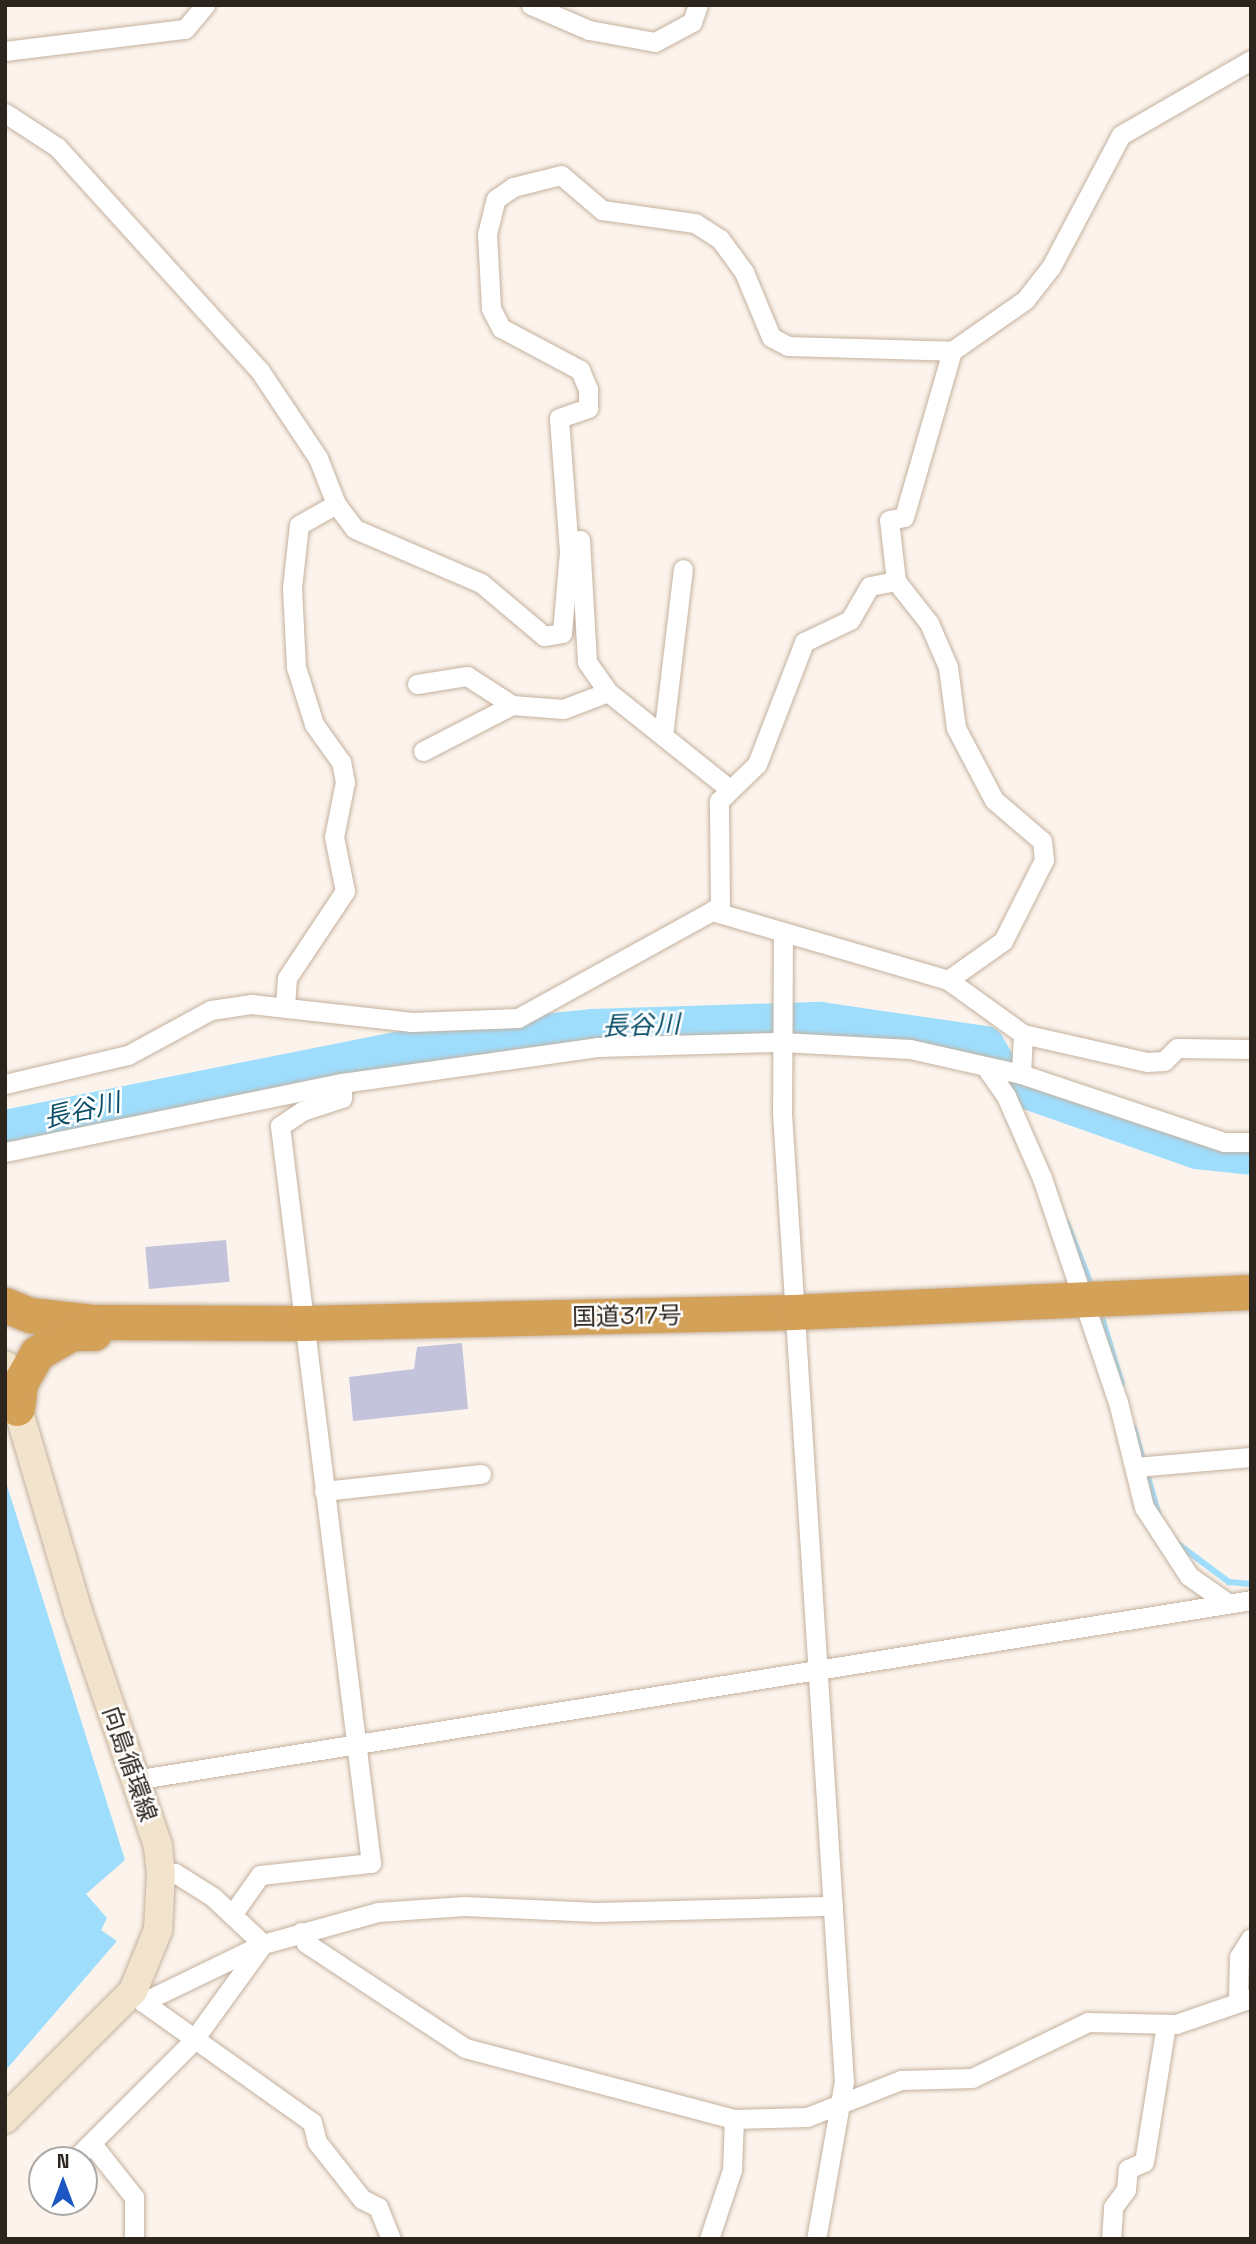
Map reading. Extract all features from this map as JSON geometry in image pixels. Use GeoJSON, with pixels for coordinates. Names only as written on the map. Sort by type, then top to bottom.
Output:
{"type":"FeatureCollection","features":[{"type":"Feature","properties":{"kind":"highway","name":"国道317号"},"geometry":{"type":"LineString","coordinates":[[5,1305],[30,1315],[93,1322],[303,1323],[793,1312],[1251,1292]]}},
{"type":"Feature","properties":{"kind":"highway"},"geometry":{"type":"LineString","coordinates":[[17,1408],[27,1366],[50,1341],[71,1333],[197,1334],[303,1323]]}},
{"type":"Feature","properties":{"kind":"main road","name":"向島循環線"},"geometry":{"type":"LineString","coordinates":[[5,1365],[135,1780],[161,1873],[158,1930],[138,1997],[5,2119]]}},
{"type":"Feature","properties":{"kind":"street"},"geometry":{"type":"LineString","coordinates":[[5,51],[186,29],[205,5]]}},
{"type":"Feature","properties":{"kind":"street"},"geometry":{"type":"LineString","coordinates":[[531,5],[589,30],[655,42],[692,22],[698,5]]}},
{"type":"Feature","properties":{"kind":"street"},"geometry":{"type":"LineString","coordinates":[[5,113],[57,147],[260,371],[318,458],[336,504],[369,538],[481,583],[544,636],[562,633],[569,552],[559,418],[588,408],[588,389],[580,370],[500,328],[491,308],[488,212],[513,187],[561,175],[602,210],[695,223],[720,239],[744,272],[771,337],[788,346],[952,351],[1025,300],[1051,267],[1121,135],[1251,60]]}},
{"type":"Feature","properties":{"kind":"street"},"geometry":{"type":"LineString","coordinates":[[948,980],[1003,941],[1045,860],[1042,841],[994,800],[956,728],[948,667],[929,623],[895,581],[889,520],[904,517],[952,351]]}},
{"type":"Feature","properties":{"kind":"street"},"geometry":{"type":"LineString","coordinates":[[285,1006],[287,978],[345,891],[334,836],[345,782],[341,762],[314,724],[296,667],[292,588],[299,525],[336,504]]}},
{"type":"Feature","properties":{"kind":"street"},"geometry":{"type":"LineString","coordinates":[[569,552],[580,540],[587,662],[608,692],[727,787]]}},
{"type":"Feature","properties":{"kind":"street"},"geometry":{"type":"LineString","coordinates":[[663,736],[683,569]]}},
{"type":"Feature","properties":{"kind":"street"},"geometry":{"type":"LineString","coordinates":[[5,1084],[128,1055],[211,1010],[285,1006],[412,1022],[518,1018],[712,911],[720,905],[719,801],[727,787],[757,764],[804,642],[850,620],[870,586],[895,581]]}},
{"type":"Feature","properties":{"kind":"street"},"geometry":{"type":"LineString","coordinates":[[417,684],[467,676],[512,705],[563,709],[608,692]]}},
{"type":"Feature","properties":{"kind":"street"},"geometry":{"type":"LineString","coordinates":[[423,751],[512,705]]}},
{"type":"Feature","properties":{"kind":"street"},"geometry":{"type":"LineString","coordinates":[[712,911],[948,980],[1023,1034],[1147,1062],[1164,1061],[1177,1048],[1251,1049]]}},
{"type":"Feature","properties":{"kind":"street"},"geometry":{"type":"LineString","coordinates":[[783,932],[782,1038],[793,1312],[844,2081],[816,2239]]}},
{"type":"Feature","properties":{"kind":"street"},"geometry":{"type":"LineString","coordinates":[[1021,1074],[1023,1034]]}},
{"type":"Feature","properties":{"kind":"street"},"geometry":{"type":"LineString","coordinates":[[5,1152],[342,1083],[598,1047],[782,1038],[911,1049],[1021,1074],[1224,1142],[1251,1142]]}},
{"type":"Feature","properties":{"kind":"street"},"geometry":{"type":"LineString","coordinates":[[985,1066],[1026,1138],[1083,1299],[1136,1467],[1144,1507],[1164,1543],[1189,1576],[1226,1602]]}},
{"type":"Feature","properties":{"kind":"street"},"geometry":{"type":"LineString","coordinates":[[234,1912],[260,1875],[371,1863],[280,1126],[302,1111],[342,1098],[342,1083]]}},
{"type":"Feature","properties":{"kind":"street"},"geometry":{"type":"LineString","coordinates":[[1136,1467],[1251,1457]]}},
{"type":"Feature","properties":{"kind":"street"},"geometry":{"type":"LineString","coordinates":[[324,1491],[481,1474]]}},
{"type":"Feature","properties":{"kind":"street"},"geometry":{"type":"LineString","coordinates":[[135,1780],[356,1740],[1251,1600]]}},
{"type":"Feature","properties":{"kind":"street"},"geometry":{"type":"LineString","coordinates":[[161,1873],[175,1873],[234,1912],[263,1944]]}},
{"type":"Feature","properties":{"kind":"street"},"geometry":{"type":"LineString","coordinates":[[391,2239],[378,2207],[362,2199],[317,2142],[312,2122],[192,2042],[138,1997],[263,1944],[378,1912],[464,1906],[596,1912],[833,1906]]}},
{"type":"Feature","properties":{"kind":"street"},"geometry":{"type":"LineString","coordinates":[[301,1932],[306,1943],[465,2049],[734,2119],[807,2117],[901,2080],[972,2078],[1088,2022],[1166,2024],[1244,1999],[1239,1957],[1251,1938]]}},
{"type":"Feature","properties":{"kind":"street"},"geometry":{"type":"LineString","coordinates":[[90,2146],[192,2042],[263,1944]]}},
{"type":"Feature","properties":{"kind":"street"},"geometry":{"type":"LineString","coordinates":[[1111,2239],[1113,2207],[1126,2190],[1128,2169],[1144,2162],[1166,2024]]}},
{"type":"Feature","properties":{"kind":"street"},"geometry":{"type":"LineString","coordinates":[[709,2239],[732,2170],[734,2119]]}},
{"type":"Feature","properties":{"kind":"street"},"geometry":{"type":"LineString","coordinates":[[92,2144],[134,2197],[134,2239]]}},
{"type":"Feature","properties":{"kind":"water"},"geometry":{"type":"Polygon","coordinates":[[[5,1479],[125,1860],[86,1894],[107,1918],[101,1930],[117,1941],[5,2071],[5,1479]]]}},
{"type":"Feature","properties":{"kind":"building"},"geometry":{"type":"Polygon","coordinates":[[[226,1240],[230,1282],[149,1289],[145,1247],[226,1240]]]}},
{"type":"Feature","properties":{"kind":"building"},"geometry":{"type":"Polygon","coordinates":[[[462,1343],[468,1409],[353,1421],[349,1377],[414,1369],[417,1347],[462,1343]]]}},
{"type":"Feature","properties":{"kind":"waterway","name":"長谷川"},"geometry":{"type":"LineString","coordinates":[[5,1128],[429,1043],[591,1027],[820,1020],[985,1044],[1009,1084],[1196,1150],[1251,1156]]}},
{"type":"Feature","properties":{"kind":"waterway"},"geometry":{"type":"LineString","coordinates":[[1067,1223],[1092,1287]]}},
{"type":"Feature","properties":{"kind":"waterway"},"geometry":{"type":"LineString","coordinates":[[1100,1311],[1122,1384]]}},
{"type":"Feature","properties":{"kind":"waterway"},"geometry":{"type":"LineString","coordinates":[[1134,1428],[1159,1516]]}},
{"type":"Feature","properties":{"kind":"waterway"},"geometry":{"type":"LineString","coordinates":[[1178,1544],[1229,1582],[1251,1584]]}}]}
